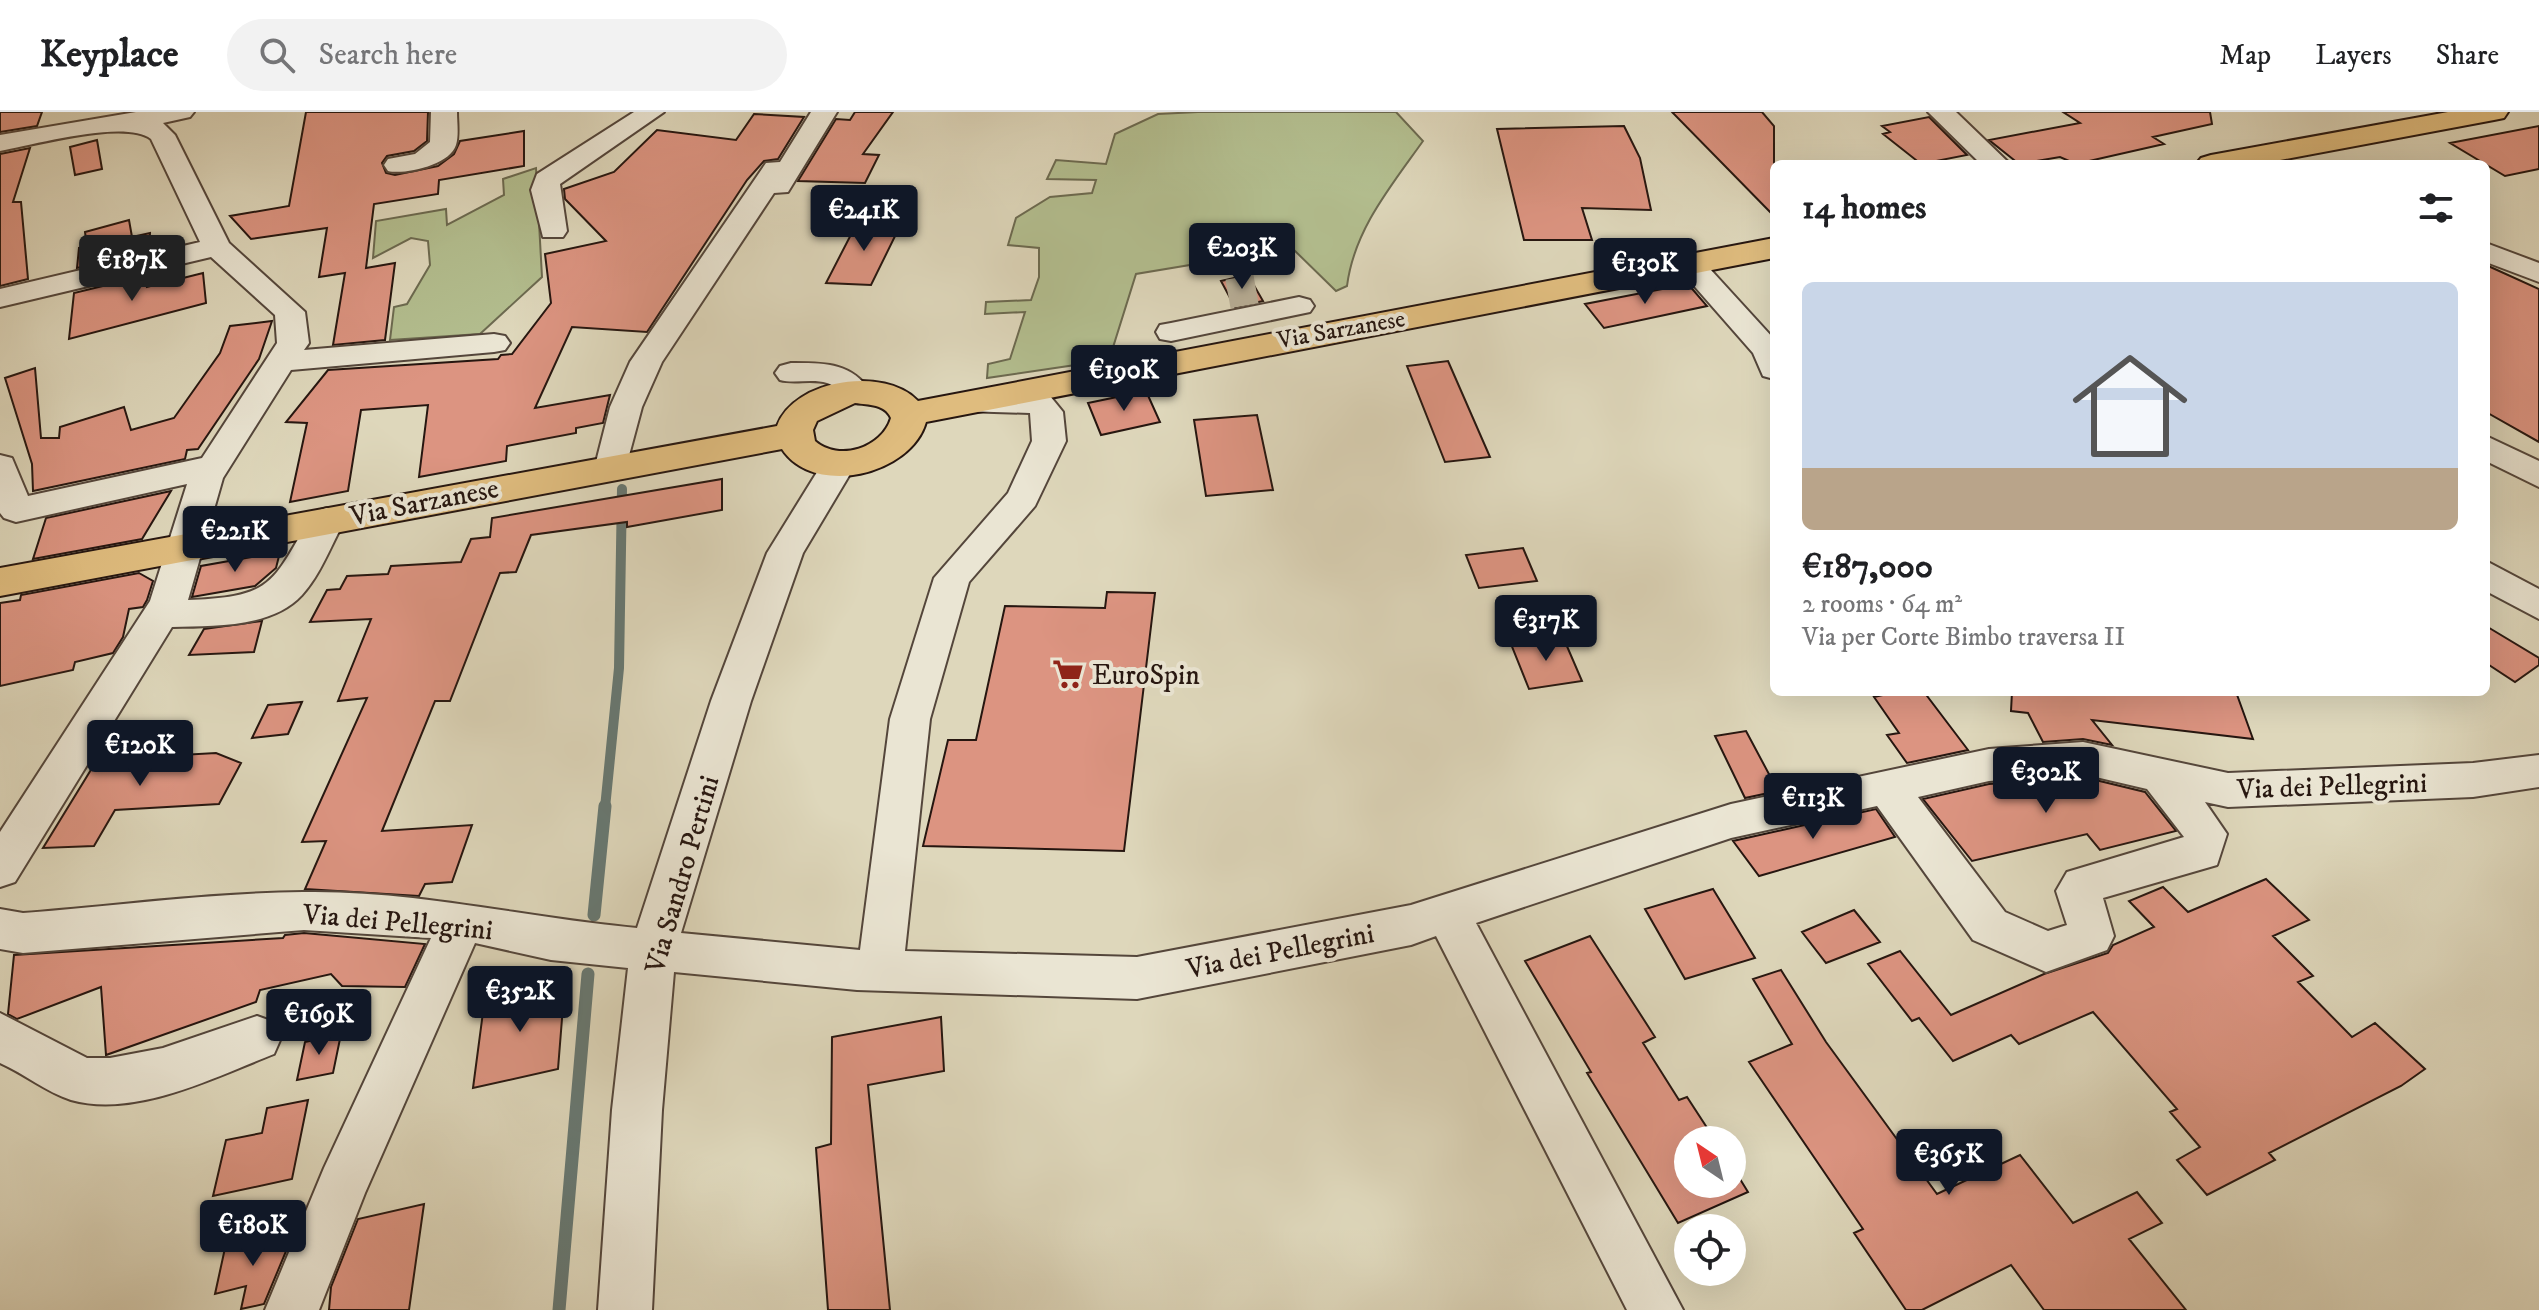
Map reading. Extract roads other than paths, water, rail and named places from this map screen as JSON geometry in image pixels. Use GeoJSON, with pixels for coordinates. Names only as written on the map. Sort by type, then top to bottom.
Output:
{"type":"FeatureCollection","features":[{"type":"Feature","properties":{"kind":"main road"},"geometry":{"type":"LineString","coordinates":[[2233,160],[2494,112]]}},
{"type":"Feature","properties":{"kind":"main road","name":"Via Sarzanese"},"geometry":{"type":"LineString","coordinates":[[925,410],[1169,347],[1328,332],[1770,249]]}},
{"type":"Feature","properties":{"kind":"main road"},"geometry":{"type":"LineString","coordinates":[[855,392],[889,396],[925,410],[909,425],[893,448],[858,462],[839,464],[807,455],[797,446],[794,435],[797,423],[819,403],[855,392]]}},
{"type":"Feature","properties":{"kind":"main road","name":"Via Sarzanese"},"geometry":{"type":"LineString","coordinates":[[0,582],[612,466],[794,435]]}},
{"type":"Feature","properties":{"kind":"street"},"geometry":{"type":"LineString","coordinates":[[119,123],[181,112]]}},
{"type":"Feature","properties":{"kind":"street"},"geometry":{"type":"LineString","coordinates":[[397,165],[423,160],[443,145],[444,112]]}},
{"type":"Feature","properties":{"kind":"street"},"geometry":{"type":"LineString","coordinates":[[553,231],[545,190],[547,180],[651,112]]}},
{"type":"Feature","properties":{"kind":"street"},"geometry":{"type":"LineString","coordinates":[[612,466],[626,407],[646,362],[824,112]]}},
{"type":"Feature","properties":{"kind":"street"},"geometry":{"type":"LineString","coordinates":[[1941,112],[1993,160]]}},
{"type":"Feature","properties":{"kind":"street"},"geometry":{"type":"LineString","coordinates":[[0,143],[68,122],[149,125],[162,135],[217,247],[290,312],[293,343],[206,478],[188,546],[161,614],[0,869]]}},
{"type":"Feature","properties":{"kind":"street"},"geometry":{"type":"LineString","coordinates":[[0,298],[217,247]]}},
{"type":"Feature","properties":{"kind":"street"},"geometry":{"type":"LineString","coordinates":[[2490,254],[2539,273]]}},
{"type":"Feature","properties":{"kind":"street"},"geometry":{"type":"LineString","coordinates":[[1690,264],[1770,357]]}},
{"type":"Feature","properties":{"kind":"street"},"geometry":{"type":"LineString","coordinates":[[1169,347],[1204,299],[1277,285],[1328,332]]}},
{"type":"Feature","properties":{"kind":"street"},"geometry":{"type":"LineString","coordinates":[[1169,347],[1299,306]]}},
{"type":"Feature","properties":{"kind":"street"},"geometry":{"type":"LineString","coordinates":[[279,362],[494,343]]}},
{"type":"Feature","properties":{"kind":"street"},"geometry":{"type":"LineString","coordinates":[[791,373],[835,373],[847,379],[855,392]]}},
{"type":"Feature","properties":{"kind":"street"},"geometry":{"type":"LineString","coordinates":[[880,971],[910,719],[952,578],[1023,498],[1049,441],[1047,412],[1038,403],[1003,401],[925,410]]}},
{"type":"Feature","properties":{"kind":"street"},"geometry":{"type":"LineString","coordinates":[[2490,449],[2539,476]]}},
{"type":"Feature","properties":{"kind":"street","name":"Via Sandro Pertini"},"geometry":{"type":"LineString","coordinates":[[625,1310],[637,1110],[653,950],[731,701],[785,553],[839,464]]}},
{"type":"Feature","properties":{"kind":"street"},"geometry":{"type":"LineString","coordinates":[[0,466],[16,510],[213,467]]}},
{"type":"Feature","properties":{"kind":"street"},"geometry":{"type":"LineString","coordinates":[[161,614],[243,607],[273,598],[288,587],[327,520]]}},
{"type":"Feature","properties":{"kind":"street"},"geometry":{"type":"LineString","coordinates":[[2490,576],[2539,606]]}},
{"type":"Feature","properties":{"kind":"street","name":"Via dei Pellegrini"},"geometry":{"type":"LineString","coordinates":[[1,932],[23,933],[304,911],[462,921],[551,940],[880,971],[1137,978],[1411,925],[1731,821],[1989,765],[2083,758],[2228,790],[2473,780],[2539,771]]}},
{"type":"Feature","properties":{"kind":"street"},"geometry":{"type":"LineString","coordinates":[[1887,787],[1989,926],[2046,952],[2091,936],[2088,914],[2078,891],[2083,885],[2202,852],[2206,834],[2160,775]]}},
{"type":"Feature","properties":{"kind":"street"},"geometry":{"type":"LineString","coordinates":[[1447,913],[1656,1310]]}},
{"type":"Feature","properties":{"kind":"street"},"geometry":{"type":"LineString","coordinates":[[292,1310],[342,1186],[462,921]]}},
{"type":"Feature","properties":{"kind":"street"},"geometry":{"type":"LineString","coordinates":[[0,1035],[7,1043],[40,1058],[69,1077],[109,1081],[152,1074],[257,1038]]}},
{"type":"Feature","properties":{"kind":"waterway"},"geometry":{"type":"LineString","coordinates":[[605,808],[619,668],[622,489]]}},
{"type":"Feature","properties":{"kind":"waterway"},"geometry":{"type":"LineString","coordinates":[[594,915],[605,806]]}},
{"type":"Feature","properties":{"kind":"waterway"},"geometry":{"type":"LineString","coordinates":[[559,1310],[588,974]]}},
{"type":"Feature","properties":{"kind":"tunnel"},"geometry":{"type":"LineString","coordinates":[[1228,294],[1256,289]]}},
{"type":"Feature","properties":{"kind":"place","name":"EuroSpin"},"geometry":{"type":"Point","coordinates":[1068,674]}}]}
